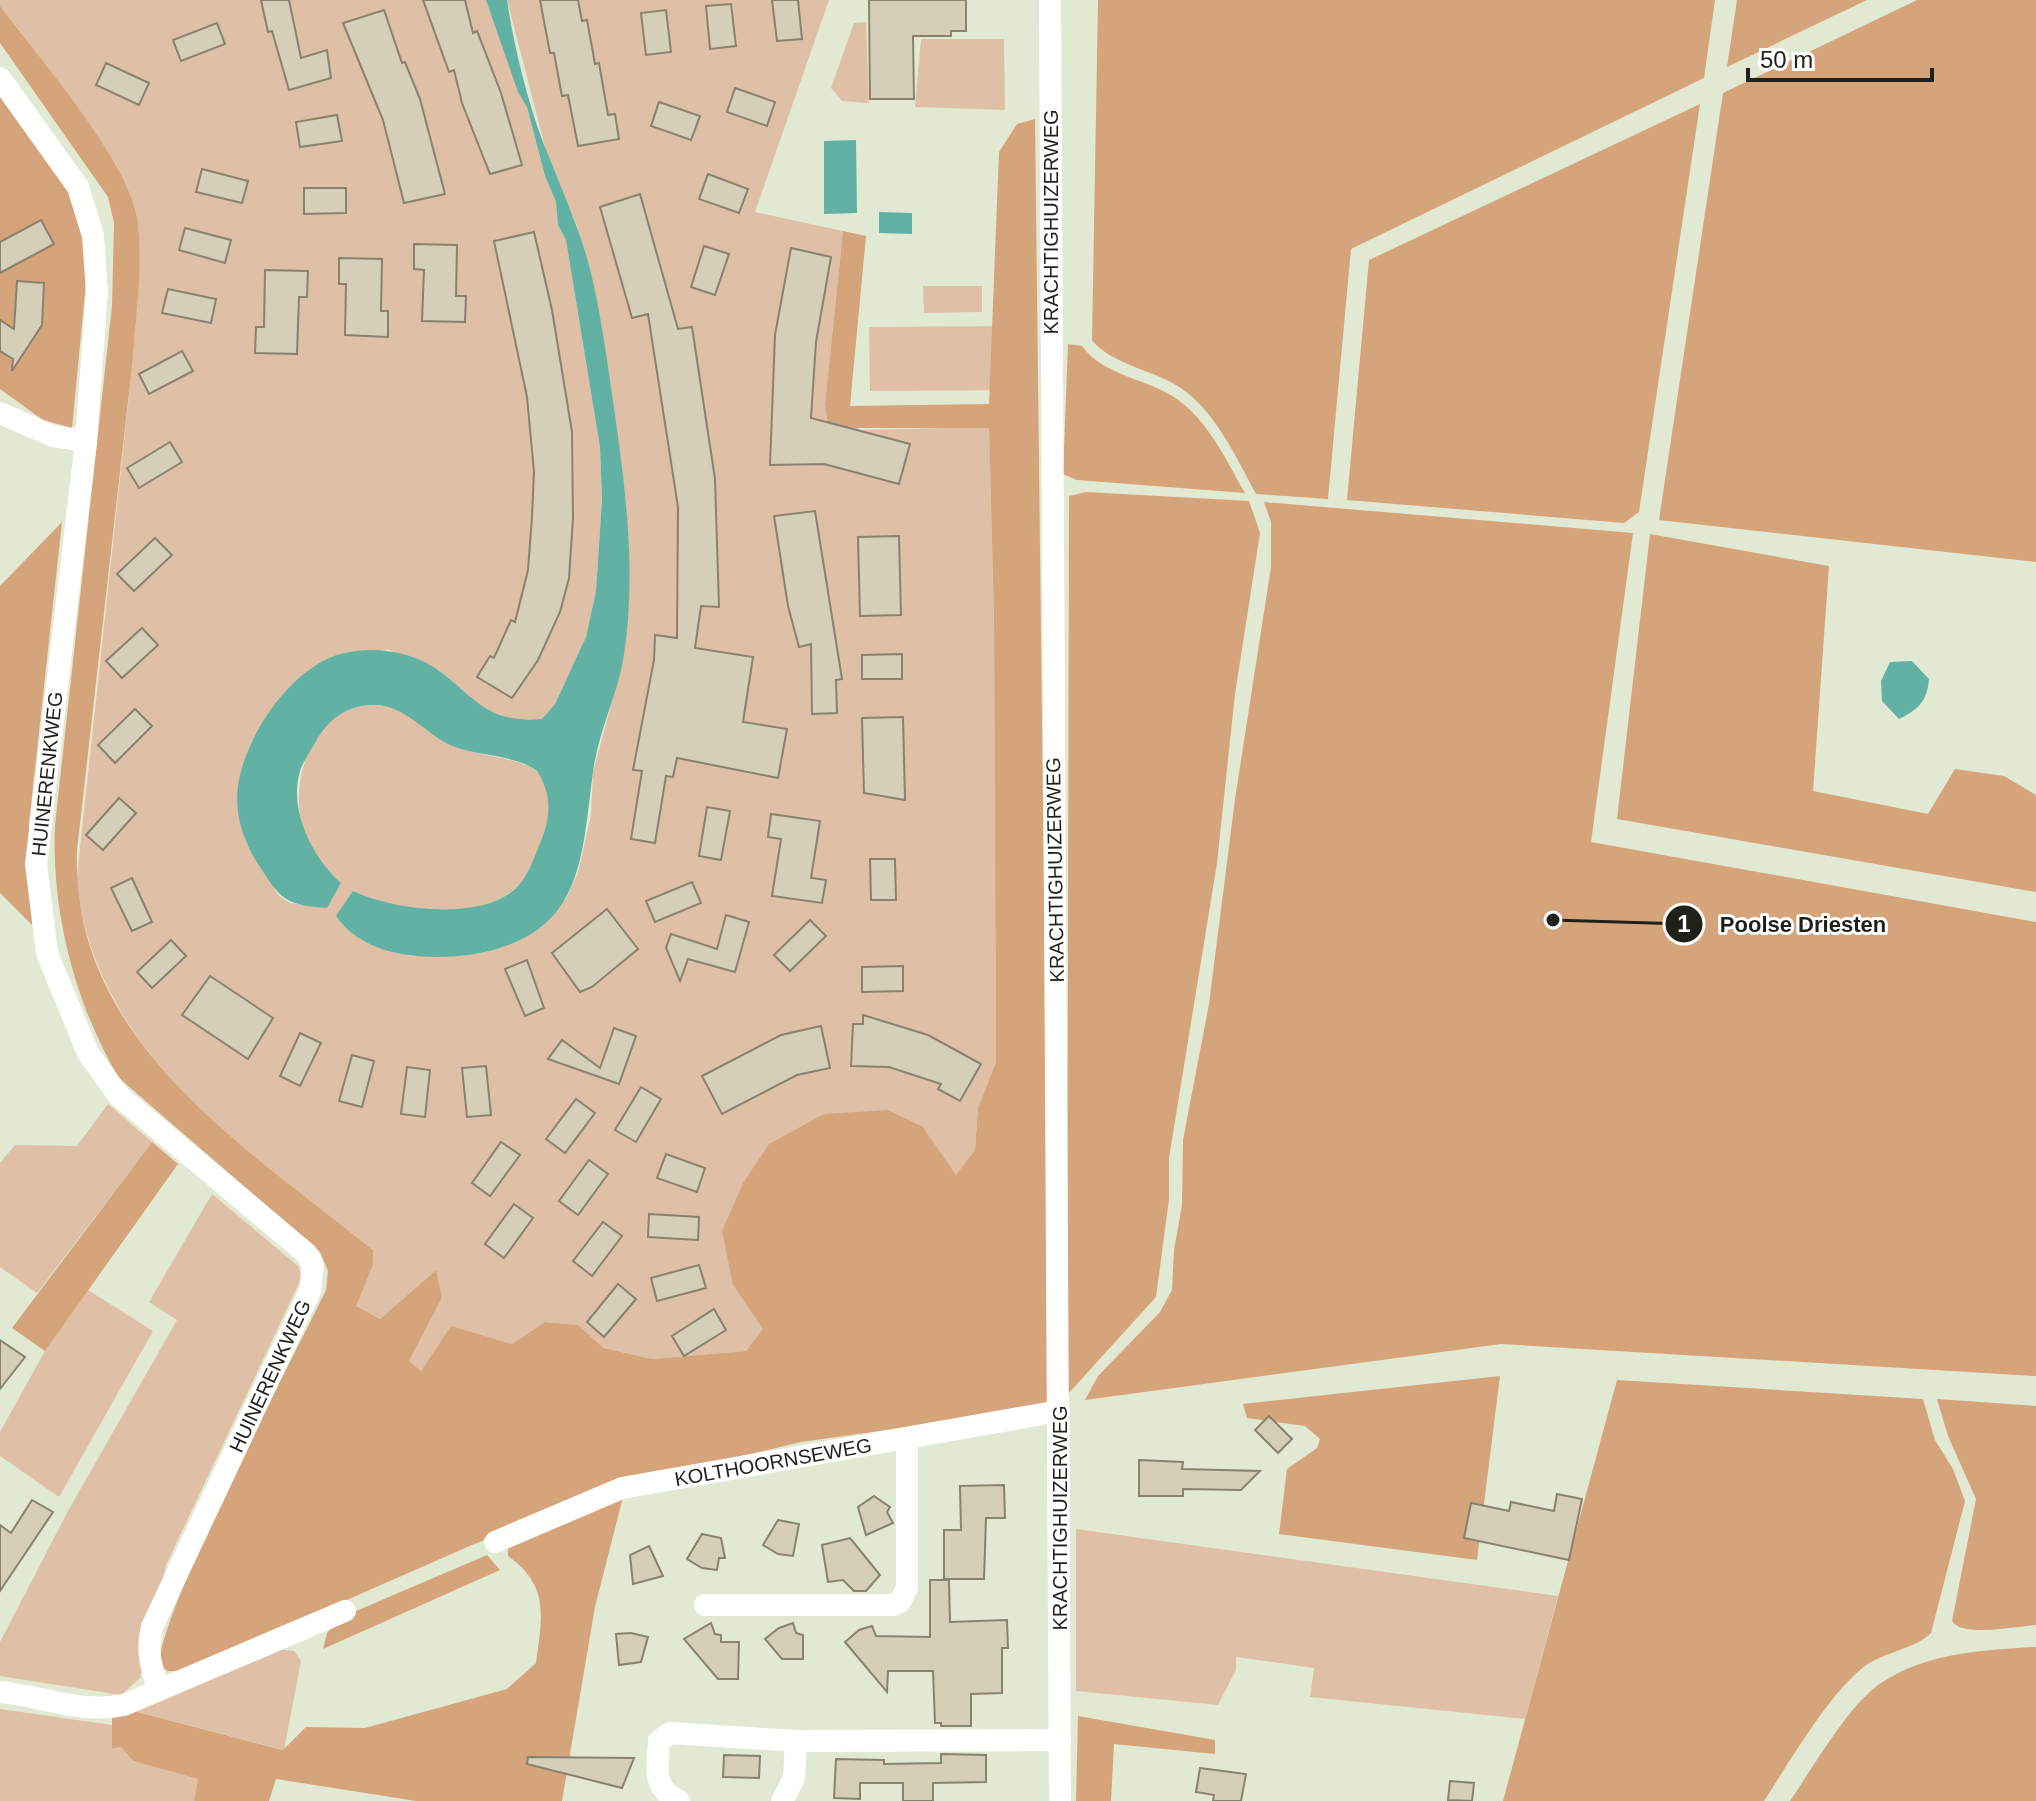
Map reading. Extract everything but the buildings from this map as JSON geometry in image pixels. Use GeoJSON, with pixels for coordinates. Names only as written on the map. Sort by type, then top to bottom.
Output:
{"type":"FeatureCollection","features":[{"type":"Feature","properties":{"kind":"street","name":"KRACHTIGHUIZERWEG"},"geometry":{"type":"LineString","coordinates":[[1050,0],[1060,1801]]}},
{"type":"Feature","properties":{"kind":"street","name":"HUINERENKWEG"},"geometry":{"type":"LineString","coordinates":[[0,78],[78,187],[93,236],[97,292],[86,441],[36,864],[47,953],[88,1053],[119,1096],[296,1244],[313,1265],[310,1291],[152,1627],[148,1644],[159,1690]]}},
{"type":"Feature","properties":{"kind":"street"},"geometry":{"type":"LineString","coordinates":[[0,413],[53,436],[86,441]]}},
{"type":"Feature","properties":{"kind":"street","name":"KOLTHOORNSEWEG"},"geometry":{"type":"LineString","coordinates":[[495,1542],[622,1488],[1059,1411]]}},
{"type":"Feature","properties":{"kind":"street"},"geometry":{"type":"LineString","coordinates":[[705,1605],[893,1605],[900,1602],[907,1588],[907,1439]]}},
{"type":"Feature","properties":{"kind":"street"},"geometry":{"type":"LineString","coordinates":[[0,1692],[103,1709],[159,1690],[345,1611]]}},
{"type":"Feature","properties":{"kind":"street"},"geometry":{"type":"LineString","coordinates":[[679,1801],[666,1794],[656,1773],[659,1741],[665,1734],[796,1741],[1060,1740]]}},
{"type":"Feature","properties":{"kind":"street"},"geometry":{"type":"LineString","coordinates":[[782,1801],[791,1790],[794,1778],[796,1741]]}},
{"type":"Feature","properties":{"kind":"shaded area"},"geometry":{"type":"Polygon","coordinates":[[[0,0],[486,0],[527,107],[545,176],[556,202],[558,225],[566,240],[600,447],[602,500],[596,591],[586,637],[555,704],[542,719],[508,719],[480,708],[440,671],[389,650],[347,652],[314,666],[272,712],[247,752],[244,838],[279,896],[290,903],[326,908],[341,883],[310,846],[302,825],[299,802],[301,779],[317,736],[332,720],[351,709],[374,705],[386,707],[410,717],[455,745],[535,770],[547,790],[548,815],[532,864],[517,887],[480,906],[459,910],[414,909],[353,892],[372,945],[410,956],[457,956],[514,943],[566,899],[578,873],[591,815],[593,772],[623,661],[629,576],[628,533],[600,316],[577,226],[546,151],[507,0],[829,0],[755,212],[843,231],[825,404],[860,430],[989,427],[994,618],[996,1062],[978,1108],[975,1150],[956,1176],[923,1127],[733,1285],[764,1330],[746,1351],[652,1359],[604,1348],[578,1325],[545,1322],[512,1344],[451,1327],[421,1371],[409,1361],[442,1298],[435,1271],[380,1319],[355,1306],[373,1265],[373,1250],[276,1174],[186,1095],[148,1051],[116,1002],[91,947],[76,885],[133,358],[139,234],[131,194],[118,168],[79,108],[0,6],[0,0]]]}},
{"type":"Feature","properties":{"kind":"shaded area"},"geometry":{"type":"Polygon","coordinates":[[[1098,0],[1715,0],[1704,78],[1351,249],[1328,499],[1256,494],[1225,438],[1196,401],[1174,384],[1111,356],[1092,340],[1098,0]]]}},
{"type":"Feature","properties":{"kind":"shaded area"},"geometry":{"type":"Polygon","coordinates":[[[1737,0],[1867,0],[1727,67],[1737,0]]]}},
{"type":"Feature","properties":{"kind":"shaded area"},"geometry":{"type":"Polygon","coordinates":[[[1917,0],[2036,0],[2036,562],[1659,520],[1723,93],[1917,0]]]}},
{"type":"Feature","properties":{"kind":"shaded area"},"geometry":{"type":"Polygon","coordinates":[[[0,6],[79,108],[117,167],[130,194],[139,234],[139,287],[133,358],[77,850],[82,917],[102,977],[133,1032],[174,1082],[220,1127],[373,1250],[373,1265],[356,1306],[380,1319],[436,1270],[442,1298],[409,1361],[421,1371],[451,1326],[512,1344],[545,1322],[578,1325],[604,1348],[652,1359],[746,1351],[763,1329],[733,1285],[722,1231],[743,1183],[769,1144],[824,1114],[888,1110],[923,1127],[956,1175],[975,1150],[978,1108],[996,1062],[994,618],[989,428],[835,428],[828,424],[825,404],[843,231],[866,236],[850,406],[989,404],[999,152],[1017,124],[1035,119],[1050,1407],[801,1442],[626,1483],[472,1545],[185,1671],[168,1671],[160,1666],[164,1640],[179,1597],[230,1484],[326,1290],[328,1271],[320,1252],[119,1078],[90,1019],[69,956],[57,890],[55,825],[112,306],[114,223],[108,197],[0,43],[0,6]]]}},
{"type":"Feature","properties":{"kind":"shaded area"},"geometry":{"type":"Polygon","coordinates":[[[866,22],[869,103],[842,101],[831,88],[854,23],[866,22]]]}},
{"type":"Feature","properties":{"kind":"shaded area"},"geometry":{"type":"Polygon","coordinates":[[[921,39],[1004,39],[1005,110],[915,107],[921,39]]]}},
{"type":"Feature","properties":{"kind":"shaded area"},"geometry":{"type":"Polygon","coordinates":[[[0,93],[85,209],[90,241],[72,428],[43,420],[0,389],[0,93]]]}},
{"type":"Feature","properties":{"kind":"shaded area"},"geometry":{"type":"Polygon","coordinates":[[[1700,104],[1639,512],[1624,523],[1347,500],[1369,260],[1700,104]]]}},
{"type":"Feature","properties":{"kind":"shaded area"},"geometry":{"type":"Polygon","coordinates":[[[923,286],[982,286],[982,312],[924,313],[923,286]]]}},
{"type":"Feature","properties":{"kind":"shaded area"},"geometry":{"type":"Polygon","coordinates":[[[1011,326],[1011,390],[870,391],[869,327],[1011,326]]]}},
{"type":"Feature","properties":{"kind":"shaded area"},"geometry":{"type":"Polygon","coordinates":[[[1068,344],[1082,346],[1101,364],[1165,392],[1188,408],[1216,442],[1245,493],[1077,480],[1063,474],[1068,344]]]}},
{"type":"Feature","properties":{"kind":"shaded area"},"geometry":{"type":"Polygon","coordinates":[[[1086,492],[1249,501],[1260,533],[1235,694],[1217,863],[1169,1158],[1169,1199],[1156,1297],[1067,1395],[1069,496],[1086,492]]]}},
{"type":"Feature","properties":{"kind":"shaded area"},"geometry":{"type":"Polygon","coordinates":[[[1264,502],[1633,533],[1591,842],[2036,922],[2036,1376],[1501,1344],[1085,1400],[1098,1376],[1160,1312],[1172,1290],[1174,1250],[1182,1205],[1183,1140],[1209,1004],[1235,799],[1271,567],[1271,522],[1264,502]]]}},
{"type":"Feature","properties":{"kind":"shaded area"},"geometry":{"type":"Polygon","coordinates":[[[62,522],[29,824],[32,925],[0,893],[0,586],[62,522]]]}},
{"type":"Feature","properties":{"kind":"shaded area"},"geometry":{"type":"Polygon","coordinates":[[[1650,534],[1829,566],[1813,791],[1928,814],[1955,769],[2004,776],[2036,795],[2036,892],[1617,819],[1650,534]]]}},
{"type":"Feature","properties":{"kind":"shaded area"},"geometry":{"type":"Polygon","coordinates":[[[108,1104],[152,1142],[37,1293],[0,1267],[0,1163],[15,1145],[77,1146],[108,1104]]]}},
{"type":"Feature","properties":{"kind":"shaded area"},"geometry":{"type":"Polygon","coordinates":[[[152,1142],[178,1164],[45,1351],[12,1328],[152,1142]]]}},
{"type":"Feature","properties":{"kind":"shaded area"},"geometry":{"type":"Polygon","coordinates":[[[212,1194],[298,1266],[302,1277],[166,1565],[140,1678],[121,1695],[0,1676],[0,1642],[68,1511],[177,1320],[149,1302],[212,1194]]]}},
{"type":"Feature","properties":{"kind":"shaded area"},"geometry":{"type":"Polygon","coordinates":[[[88,1290],[153,1331],[59,1497],[0,1456],[0,1432],[45,1351],[88,1290]]]}},
{"type":"Feature","properties":{"kind":"shaded area"},"geometry":{"type":"Polygon","coordinates":[[[1500,1376],[1477,1560],[1279,1534],[1287,1469],[1317,1448],[1320,1439],[1305,1426],[1247,1418],[1243,1404],[1500,1376]]]}},
{"type":"Feature","properties":{"kind":"shaded area"},"geometry":{"type":"Polygon","coordinates":[[[1617,1380],[1923,1399],[1935,1440],[1953,1469],[1965,1501],[1931,1633],[1917,1643],[1873,1661],[1851,1678],[1810,1729],[1764,1801],[1503,1801],[1617,1380]]]}},
{"type":"Feature","properties":{"kind":"shaded area"},"geometry":{"type":"Polygon","coordinates":[[[1937,1399],[2036,1406],[2036,1625],[1978,1630],[1958,1626],[1952,1621],[1976,1499],[1948,1436],[1937,1399]]]}},
{"type":"Feature","properties":{"kind":"shaded area"},"geometry":{"type":"Polygon","coordinates":[[[624,1493],[595,1607],[562,1801],[416,1801],[276,1779],[269,1801],[194,1801],[198,1779],[133,1761],[121,1747],[112,1749],[112,1718],[130,1710],[283,1750],[306,1727],[365,1728],[507,1689],[536,1663],[541,1617],[537,1591],[522,1567],[508,1556],[508,1546],[624,1493]]]}},
{"type":"Feature","properties":{"kind":"shaded area"},"geometry":{"type":"Polygon","coordinates":[[[1076,1529],[1558,1596],[1525,1719],[1310,1697],[1314,1668],[1236,1657],[1236,1670],[1218,1705],[1076,1691],[1076,1529]]]}},
{"type":"Feature","properties":{"kind":"shaded area"},"geometry":{"type":"Polygon","coordinates":[[[487,1555],[500,1570],[323,1649],[327,1633],[342,1617],[487,1555]]]}},
{"type":"Feature","properties":{"kind":"shaded area"},"geometry":{"type":"Polygon","coordinates":[[[2036,1647],[2036,1801],[1790,1801],[1844,1721],[1881,1683],[1936,1659],[2036,1647]]]}},
{"type":"Feature","properties":{"kind":"shaded area"},"geometry":{"type":"Polygon","coordinates":[[[275,1649],[294,1651],[301,1661],[284,1750],[131,1710],[275,1649]]]}},
{"type":"Feature","properties":{"kind":"shaded area"},"geometry":{"type":"Polygon","coordinates":[[[0,1709],[112,1725],[113,1749],[121,1747],[133,1761],[199,1779],[194,1801],[0,1801],[0,1709]]]}},
{"type":"Feature","properties":{"kind":"shaded area"},"geometry":{"type":"Polygon","coordinates":[[[1078,1716],[1215,1740],[1215,1754],[1114,1744],[1111,1801],[1076,1801],[1078,1716]]]}},
{"type":"Feature","properties":{"kind":"water"},"geometry":{"type":"Polygon","coordinates":[[[486,0],[507,0],[534,116],[589,265],[606,354],[626,502],[629,566],[627,629],[620,675],[595,758],[579,863],[570,889],[557,911],[537,930],[510,944],[474,954],[418,956],[363,941],[336,916],[353,891],[391,903],[438,909],[484,905],[504,897],[526,875],[547,823],[547,797],[537,771],[519,762],[455,747],[386,706],[365,705],[340,714],[316,741],[301,768],[298,783],[297,799],[305,831],[321,860],[341,883],[327,908],[293,902],[274,887],[254,858],[245,838],[237,797],[243,766],[262,723],[292,685],[329,658],[361,650],[410,656],[432,666],[497,714],[509,718],[542,719],[555,704],[586,637],[596,591],[602,500],[600,447],[566,240],[558,225],[556,202],[545,176],[527,107],[518,92],[486,0]]]}},
{"type":"Feature","properties":{"kind":"water"},"geometry":{"type":"Polygon","coordinates":[[[856,140],[857,213],[824,214],[824,141],[856,140]]]}},
{"type":"Feature","properties":{"kind":"water"},"geometry":{"type":"Polygon","coordinates":[[[879,212],[912,213],[912,234],[879,233],[879,212]]]}},
{"type":"Feature","properties":{"kind":"water"},"geometry":{"type":"Polygon","coordinates":[[[1912,661],[1929,679],[1928,687],[1921,704],[1899,719],[1882,701],[1881,681],[1890,662],[1912,661]]]}},
{"type":"Feature","properties":{"kind":"place","name":"Poolse Driesten"},"geometry":{"type":"Point","coordinates":[1553,920]}}]}
